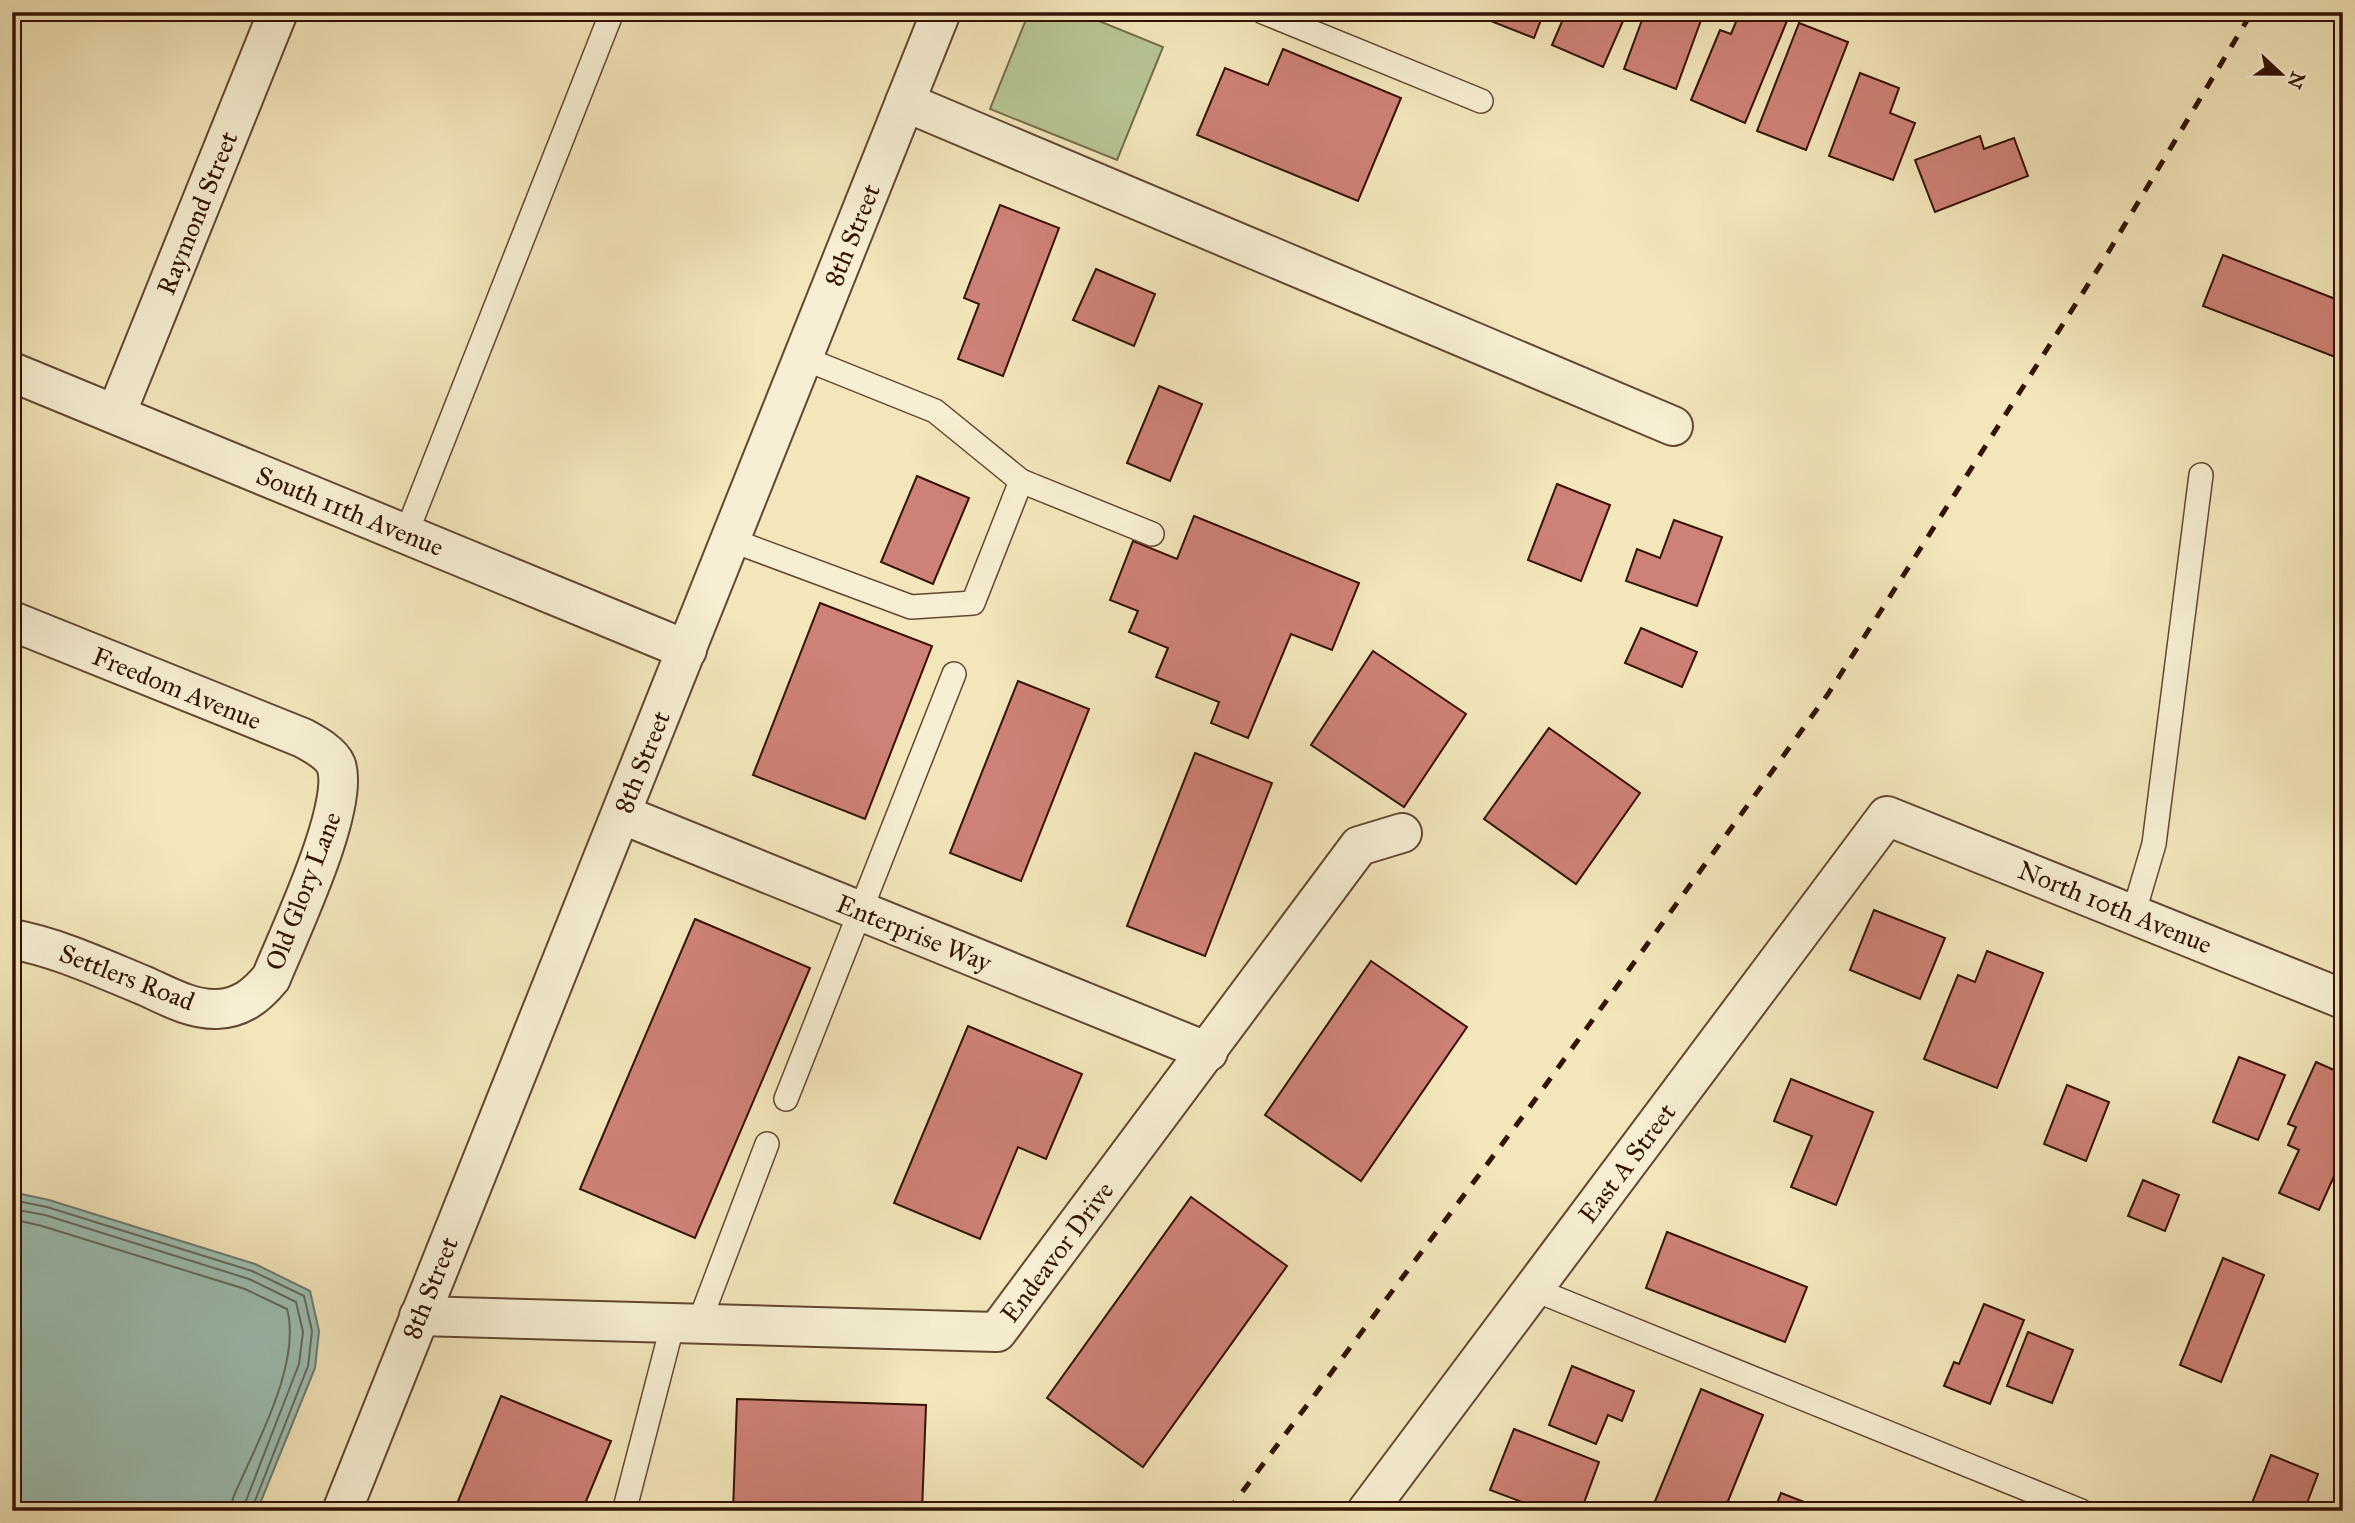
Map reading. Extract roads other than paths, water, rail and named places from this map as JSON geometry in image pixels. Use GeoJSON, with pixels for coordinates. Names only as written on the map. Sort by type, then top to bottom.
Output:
{"type":"FeatureCollection","features":[{"type":"Feature","properties":{"kind":"street","name":"Raymond Street"},"geometry":{"type":"LineString","coordinates":[[116,415],[278,12]]}},
{"type":"Feature","properties":{"kind":"street","name":"8th Street"},"geometry":{"type":"LineString","coordinates":[[342,1511],[941,12]]}},
{"type":"Feature","properties":{"kind":"street"},"geometry":{"type":"LineString","coordinates":[[905,102],[1673,426]]}},
{"type":"Feature","properties":{"kind":"street","name":"South 11th Avenue"},"geometry":{"type":"LineString","coordinates":[[12,372],[687,650]]}},
{"type":"Feature","properties":{"kind":"street","name":"Freedom Avenue"},"geometry":{"type":"LineString","coordinates":[[12,621],[303,738],[321,748],[336,764]]}},
{"type":"Feature","properties":{"kind":"street","name":"Old Glory Lane"},"geometry":{"type":"LineString","coordinates":[[242,1004],[258,993],[271,978],[276,966],[332,822],[338,794],[336,764]]}},
{"type":"Feature","properties":{"kind":"street","name":"Enterprise Way"},"geometry":{"type":"LineString","coordinates":[[621,814],[1208,1052]]}},
{"type":"Feature","properties":{"kind":"street","name":"North 10th Avenue"},"geometry":{"type":"LineString","coordinates":[[1887,816],[2343,999]]}},
{"type":"Feature","properties":{"kind":"street","name":"East A Street"},"geometry":{"type":"LineString","coordinates":[[1367,1511],[1887,816]]}},
{"type":"Feature","properties":{"kind":"street","name":"Endeavor Drive"},"geometry":{"type":"LineString","coordinates":[[419,1316],[997,1332],[1359,846],[1402,833]]}},
{"type":"Feature","properties":{"kind":"street","name":"Settlers Road"},"geometry":{"type":"LineString","coordinates":[[12,939],[54,949],[191,1005],[216,1009],[242,1004]]}},
{"type":"Feature","properties":{"kind":"lane"},"geometry":{"type":"LineString","coordinates":[[406,534],[612,12]]}},
{"type":"Feature","properties":{"kind":"lane"},"geometry":{"type":"LineString","coordinates":[[1262,12],[1481,101]]}},
{"type":"Feature","properties":{"kind":"lane"},"geometry":{"type":"LineString","coordinates":[[803,358],[935,411],[1021,481],[1153,534]]}},
{"type":"Feature","properties":{"kind":"lane"},"geometry":{"type":"LineString","coordinates":[[2133,915],[2154,844],[2201,475]]}},
{"type":"Feature","properties":{"kind":"lane"},"geometry":{"type":"LineString","coordinates":[[731,540],[911,607],[973,603],[1021,481]]}},
{"type":"Feature","properties":{"kind":"lane"},"geometry":{"type":"LineString","coordinates":[[786,1099],[954,674]]}},
{"type":"Feature","properties":{"kind":"lane"},"geometry":{"type":"LineString","coordinates":[[625,1508],[686,1323],[767,1144]]}},
{"type":"Feature","properties":{"kind":"lane"},"geometry":{"type":"LineString","coordinates":[[1533,1289],[2081,1511]]}},
{"type":"Feature","properties":{"kind":"water"},"geometry":{"type":"Polygon","coordinates":[[[12,1192],[49,1200],[255,1264],[310,1291],[319,1331],[315,1368],[257,1511],[12,1511],[12,1192]]]}},
{"type":"Feature","properties":{"kind":"railway"},"geometry":{"type":"LineString","coordinates":[[1228,1511],[1529,1108],[1828,694],[2103,261],[2252,12]]}}]}
